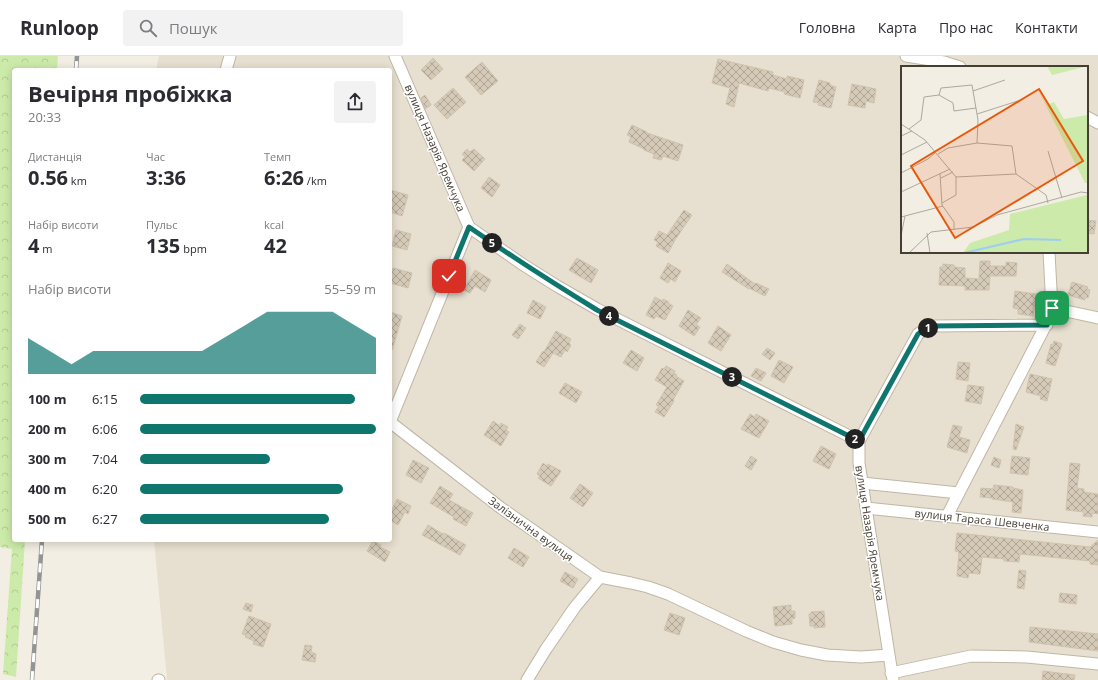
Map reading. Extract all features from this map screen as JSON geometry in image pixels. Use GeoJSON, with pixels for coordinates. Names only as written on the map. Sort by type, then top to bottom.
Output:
{"type":"FeatureCollection","features":[{"type":"Feature","properties":{"kind":"street"},"geometry":{"type":"LineString","coordinates":[[227,68],[230,56]]}},
{"type":"Feature","properties":{"kind":"street","name":"вулиця Назарія Яремчука"},"geometry":{"type":"LineString","coordinates":[[395,56],[469,227]]}},
{"type":"Feature","properties":{"kind":"street"},"geometry":{"type":"LineString","coordinates":[[906,56],[944,62],[957,66]]}},
{"type":"Feature","properties":{"kind":"street"},"geometry":{"type":"LineString","coordinates":[[1088,118],[1098,123]]}},
{"type":"Feature","properties":{"kind":"street"},"geometry":{"type":"LineString","coordinates":[[469,227],[522,264],[597,310],[859,441],[918,334],[930,326],[1047,325]]}},
{"type":"Feature","properties":{"kind":"street","name":"Залізнична вулиця"},"geometry":{"type":"LineString","coordinates":[[392,417],[469,227]]}},
{"type":"Feature","properties":{"kind":"street"},"geometry":{"type":"LineString","coordinates":[[947,516],[1047,325],[1052,308],[1049,253]]}},
{"type":"Feature","properties":{"kind":"street"},"geometry":{"type":"LineString","coordinates":[[1052,308],[1098,318]]}},
{"type":"Feature","properties":{"kind":"street","name":"Залізнична вулиця"},"geometry":{"type":"LineString","coordinates":[[392,424],[501,508],[600,577],[631,582],[668,594],[746,631],[773,642],[801,650],[827,655],[861,657],[889,655]]}},
{"type":"Feature","properties":{"kind":"street","name":"вулиця Назарія Яремчука"},"geometry":{"type":"LineString","coordinates":[[859,441],[859,463],[892,676]]}},
{"type":"Feature","properties":{"kind":"street"},"geometry":{"type":"LineString","coordinates":[[862,483],[959,493]]}},
{"type":"Feature","properties":{"kind":"street","name":"вулиця Тараса Шевченка"},"geometry":{"type":"LineString","coordinates":[[866,508],[1098,532]]}},
{"type":"Feature","properties":{"kind":"street"},"geometry":{"type":"LineString","coordinates":[[527,680],[571,613],[600,577]]}},
{"type":"Feature","properties":{"kind":"street"},"geometry":{"type":"LineString","coordinates":[[892,676],[971,656],[1027,657],[1098,664]]}},
{"type":"Feature","properties":{"kind":"shaded area"},"geometry":{"type":"Polygon","coordinates":[[[159,56],[1098,56],[1098,680],[167,680],[154,542],[392,542],[392,68],[156,68],[159,56]]]}},
{"type":"Feature","properties":{"kind":"green space"},"geometry":{"type":"Polygon","coordinates":[[[0,56],[58,56],[57,68],[12,68],[12,542],[25,542],[16,677],[3,674],[12,549],[0,547],[0,56]]]}},
{"type":"Feature","properties":{"kind":"building"},"geometry":{"type":"Polygon","coordinates":[[[433,58],[443,69],[431,80],[421,70],[433,58]]]}},
{"type":"Feature","properties":{"kind":"building"},"geometry":{"type":"Polygon","coordinates":[[[718,59],[773,72],[773,75],[787,79],[787,76],[804,80],[800,98],[769,88],[768,91],[739,83],[734,107],[726,104],[730,88],[712,83],[718,59]]]}},
{"type":"Feature","properties":{"kind":"building"},"geometry":{"type":"Polygon","coordinates":[[[482,62],[498,81],[481,95],[465,77],[482,62]]]}},
{"type":"Feature","properties":{"kind":"building"},"geometry":{"type":"Polygon","coordinates":[[[819,80],[830,83],[830,85],[836,87],[831,108],[818,105],[819,103],[813,102],[819,80]]]}},
{"type":"Feature","properties":{"kind":"building"},"geometry":{"type":"Polygon","coordinates":[[[852,84],[876,89],[874,103],[866,101],[865,108],[848,105],[852,84]]]}},
{"type":"Feature","properties":{"kind":"building"},"geometry":{"type":"Polygon","coordinates":[[[453,88],[466,102],[447,119],[434,105],[453,88]]]}},
{"type":"Feature","properties":{"kind":"building"},"geometry":{"type":"Polygon","coordinates":[[[425,95],[431,105],[425,109],[421,98],[425,95]]]}},
{"type":"Feature","properties":{"kind":"building"},"geometry":{"type":"Polygon","coordinates":[[[632,125],[647,133],[683,145],[678,161],[663,156],[661,160],[653,158],[654,154],[629,142],[631,137],[627,135],[632,125]]]}},
{"type":"Feature","properties":{"kind":"building"},"geometry":{"type":"Polygon","coordinates":[[[467,149],[470,152],[474,149],[485,159],[474,171],[462,160],[465,157],[462,154],[467,149]]]}},
{"type":"Feature","properties":{"kind":"building"},"geometry":{"type":"Polygon","coordinates":[[[489,177],[500,185],[492,197],[481,188],[489,177]]]}},
{"type":"Feature","properties":{"kind":"building"},"geometry":{"type":"Polygon","coordinates":[[[392,191],[408,195],[402,216],[392,213],[392,191]]]}},
{"type":"Feature","properties":{"kind":"building"},"geometry":{"type":"Polygon","coordinates":[[[684,210],[692,215],[668,253],[656,246],[658,242],[654,240],[659,231],[667,235],[684,210]]]}},
{"type":"Feature","properties":{"kind":"building"},"geometry":{"type":"Polygon","coordinates":[[[1088,220],[1096,221],[1094,234],[1088,233],[1088,220]]]}},
{"type":"Feature","properties":{"kind":"building"},"geometry":{"type":"Polygon","coordinates":[[[396,230],[411,234],[407,250],[392,246],[396,230]]]}},
{"type":"Feature","properties":{"kind":"building"},"geometry":{"type":"Polygon","coordinates":[[[577,258],[598,270],[591,283],[569,270],[577,258]]]}},
{"type":"Feature","properties":{"kind":"building"},"geometry":{"type":"Polygon","coordinates":[[[980,261],[990,261],[990,266],[1006,266],[1006,262],[1017,263],[1016,276],[990,276],[989,290],[965,290],[965,286],[939,285],[940,267],[943,267],[943,264],[965,268],[965,278],[979,279],[980,261]]]}},
{"type":"Feature","properties":{"kind":"building"},"geometry":{"type":"Polygon","coordinates":[[[668,263],[681,271],[675,282],[671,279],[668,283],[660,278],[668,263]]]}},
{"type":"Feature","properties":{"kind":"building"},"geometry":{"type":"Polygon","coordinates":[[[727,264],[755,284],[756,283],[769,289],[765,296],[749,289],[722,272],[727,264]]]}},
{"type":"Feature","properties":{"kind":"building"},"geometry":{"type":"Polygon","coordinates":[[[393,268],[412,273],[408,288],[392,284],[393,268]]]}},
{"type":"Feature","properties":{"kind":"building"},"geometry":{"type":"Polygon","coordinates":[[[475,270],[491,280],[485,292],[475,286],[470,293],[464,290],[475,270]]]}},
{"type":"Feature","properties":{"kind":"building"},"geometry":{"type":"Polygon","coordinates":[[[1072,282],[1088,287],[1087,289],[1090,290],[1088,298],[1085,297],[1085,300],[1068,295],[1072,282]]]}},
{"type":"Feature","properties":{"kind":"building"},"geometry":{"type":"Polygon","coordinates":[[[1015,291],[1036,294],[1033,316],[1018,314],[1018,309],[1013,308],[1015,291]]]}},
{"type":"Feature","properties":{"kind":"building"},"geometry":{"type":"Polygon","coordinates":[[[655,297],[662,301],[663,299],[669,302],[668,303],[673,306],[665,320],[656,316],[654,319],[646,315],[655,297]]]}},
{"type":"Feature","properties":{"kind":"building"},"geometry":{"type":"Polygon","coordinates":[[[533,300],[546,307],[540,319],[527,313],[533,300]]]}},
{"type":"Feature","properties":{"kind":"building"},"geometry":{"type":"Polygon","coordinates":[[[688,310],[701,318],[696,325],[700,327],[694,336],[679,326],[688,310]]]}},
{"type":"Feature","properties":{"kind":"building"},"geometry":{"type":"Polygon","coordinates":[[[392,313],[402,316],[392,350],[392,313]]]}},
{"type":"Feature","properties":{"kind":"building"},"geometry":{"type":"Polygon","coordinates":[[[520,324],[526,328],[518,339],[512,335],[520,324]]]}},
{"type":"Feature","properties":{"kind":"building"},"geometry":{"type":"Polygon","coordinates":[[[718,326],[731,335],[721,351],[708,343],[718,326]]]}},
{"type":"Feature","properties":{"kind":"building"},"geometry":{"type":"Polygon","coordinates":[[[556,331],[571,339],[569,343],[571,345],[567,352],[565,350],[561,357],[553,353],[544,367],[536,362],[543,351],[544,352],[556,331]]]}},
{"type":"Feature","properties":{"kind":"building"},"geometry":{"type":"Polygon","coordinates":[[[1054,341],[1062,344],[1055,366],[1046,363],[1051,344],[1053,345],[1054,341]]]}},
{"type":"Feature","properties":{"kind":"building"},"geometry":{"type":"Polygon","coordinates":[[[767,348],[775,353],[770,360],[762,354],[767,348]]]}},
{"type":"Feature","properties":{"kind":"building"},"geometry":{"type":"Polygon","coordinates":[[[631,350],[644,358],[637,371],[623,363],[631,350]]]}},
{"type":"Feature","properties":{"kind":"building"},"geometry":{"type":"Polygon","coordinates":[[[779,360],[793,367],[784,383],[771,376],[779,360]]]}},
{"type":"Feature","properties":{"kind":"building"},"geometry":{"type":"Polygon","coordinates":[[[958,362],[970,363],[968,381],[956,379],[958,362]]]}},
{"type":"Feature","properties":{"kind":"building"},"geometry":{"type":"Polygon","coordinates":[[[666,366],[675,371],[674,373],[677,375],[676,376],[684,381],[664,417],[655,412],[659,406],[656,405],[667,387],[655,380],[662,368],[664,369],[666,366]]]}},
{"type":"Feature","properties":{"kind":"building"},"geometry":{"type":"Polygon","coordinates":[[[756,368],[766,373],[761,381],[751,376],[756,368]]]}},
{"type":"Feature","properties":{"kind":"building"},"geometry":{"type":"Polygon","coordinates":[[[1030,374],[1052,379],[1047,401],[1040,399],[1041,396],[1026,392],[1030,374]]]}},
{"type":"Feature","properties":{"kind":"building"},"geometry":{"type":"Polygon","coordinates":[[[565,383],[582,392],[576,403],[559,393],[565,383]]]}},
{"type":"Feature","properties":{"kind":"building"},"geometry":{"type":"Polygon","coordinates":[[[968,385],[984,387],[981,404],[965,401],[968,385]]]}},
{"type":"Feature","properties":{"kind":"building"},"geometry":{"type":"Polygon","coordinates":[[[750,414],[755,417],[756,414],[769,421],[759,438],[741,429],[750,414]]]}},
{"type":"Feature","properties":{"kind":"building"},"geometry":{"type":"Polygon","coordinates":[[[493,421],[500,426],[501,423],[508,427],[506,430],[509,432],[501,446],[484,435],[493,421]]]}},
{"type":"Feature","properties":{"kind":"building"},"geometry":{"type":"Polygon","coordinates":[[[1016,424],[1024,427],[1016,450],[1013,449],[1016,424]]]}},
{"type":"Feature","properties":{"kind":"building"},"geometry":{"type":"Polygon","coordinates":[[[953,425],[962,427],[959,437],[970,440],[967,453],[947,447],[953,425]]]}},
{"type":"Feature","properties":{"kind":"building"},"geometry":{"type":"Polygon","coordinates":[[[821,446],[836,454],[829,469],[813,461],[821,446]]]}},
{"type":"Feature","properties":{"kind":"building"},"geometry":{"type":"Polygon","coordinates":[[[751,456],[757,460],[751,470],[745,466],[751,456]]]}},
{"type":"Feature","properties":{"kind":"building"},"geometry":{"type":"Polygon","coordinates":[[[1012,456],[1030,458],[1028,475],[1010,473],[1012,456]]]}},
{"type":"Feature","properties":{"kind":"building"},"geometry":{"type":"Polygon","coordinates":[[[994,457],[1001,460],[999,468],[991,465],[994,457]]]}},
{"type":"Feature","properties":{"kind":"building"},"geometry":{"type":"Polygon","coordinates":[[[413,460],[429,468],[421,483],[406,475],[413,460]]]}},
{"type":"Feature","properties":{"kind":"building"},"geometry":{"type":"Polygon","coordinates":[[[543,463],[561,471],[551,486],[538,478],[540,476],[537,474],[543,463]]]}},
{"type":"Feature","properties":{"kind":"building"},"geometry":{"type":"Polygon","coordinates":[[[1070,463],[1080,464],[1077,488],[1084,489],[1084,492],[1098,494],[1098,514],[1092,513],[1092,517],[1083,516],[1084,512],[1066,510],[1070,463]]]}},
{"type":"Feature","properties":{"kind":"building"},"geometry":{"type":"Polygon","coordinates":[[[580,484],[593,493],[583,507],[570,498],[580,484]]]}},
{"type":"Feature","properties":{"kind":"building"},"geometry":{"type":"Polygon","coordinates":[[[994,485],[1013,487],[1023,490],[1021,513],[1012,512],[1013,502],[980,497],[981,488],[993,489],[994,485]]]}},
{"type":"Feature","properties":{"kind":"building"},"geometry":{"type":"Polygon","coordinates":[[[440,486],[453,494],[449,500],[473,513],[466,526],[430,503],[440,486]]]}},
{"type":"Feature","properties":{"kind":"building"},"geometry":{"type":"Polygon","coordinates":[[[397,499],[411,506],[408,514],[405,512],[398,525],[392,521],[392,510],[397,499]]]}},
{"type":"Feature","properties":{"kind":"building"},"geometry":{"type":"Polygon","coordinates":[[[428,525],[466,545],[460,555],[422,535],[428,525]]]}},
{"type":"Feature","properties":{"kind":"building"},"geometry":{"type":"Polygon","coordinates":[[[957,533],[1090,547],[1098,540],[1098,565],[1090,564],[1090,561],[1020,554],[1019,562],[982,557],[980,574],[969,573],[968,578],[957,576],[959,552],[955,551],[957,533]]]}},
{"type":"Feature","properties":{"kind":"building"},"geometry":{"type":"Polygon","coordinates":[[[372,542],[375,542],[381,545],[380,547],[390,552],[385,562],[367,551],[372,542]]]}},
{"type":"Feature","properties":{"kind":"building"},"geometry":{"type":"Polygon","coordinates":[[[514,548],[529,557],[523,567],[508,558],[514,548]]]}},
{"type":"Feature","properties":{"kind":"building"},"geometry":{"type":"Polygon","coordinates":[[[1019,570],[1026,571],[1024,589],[1017,588],[1019,570]]]}},
{"type":"Feature","properties":{"kind":"building"},"geometry":{"type":"Polygon","coordinates":[[[565,572],[578,579],[573,588],[560,581],[565,572]]]}},
{"type":"Feature","properties":{"kind":"building"},"geometry":{"type":"Polygon","coordinates":[[[1060,593],[1077,595],[1076,604],[1059,602],[1060,593]]]}},
{"type":"Feature","properties":{"kind":"building"},"geometry":{"type":"Polygon","coordinates":[[[246,603],[253,605],[251,612],[243,609],[246,603]]]}},
{"type":"Feature","properties":{"kind":"building"},"geometry":{"type":"Polygon","coordinates":[[[791,605],[791,611],[795,611],[795,618],[792,619],[792,624],[775,626],[773,607],[791,605]]]}},
{"type":"Feature","properties":{"kind":"building"},"geometry":{"type":"Polygon","coordinates":[[[824,611],[825,627],[814,628],[814,626],[810,626],[809,614],[811,614],[811,612],[824,611]]]}},
{"type":"Feature","properties":{"kind":"building"},"geometry":{"type":"Polygon","coordinates":[[[670,613],[685,618],[679,635],[664,630],[670,613]]]}},
{"type":"Feature","properties":{"kind":"building"},"geometry":{"type":"Polygon","coordinates":[[[249,616],[271,624],[263,647],[253,644],[254,641],[242,634],[249,616]]]}},
{"type":"Feature","properties":{"kind":"building"},"geometry":{"type":"Polygon","coordinates":[[[1030,627],[1098,634],[1098,651],[1029,642],[1030,627]]]}},
{"type":"Feature","properties":{"kind":"building"},"geometry":{"type":"Polygon","coordinates":[[[305,645],[312,646],[311,652],[316,654],[315,662],[302,660],[305,645]]]}},
{"type":"Feature","properties":{"kind":"building"},"geometry":{"type":"Polygon","coordinates":[[[1043,671],[1075,675],[1074,680],[1042,680],[1043,671]]]}},
{"type":"Feature","properties":{"kind":"railway"},"geometry":{"type":"LineString","coordinates":[[76,68],[77,56]]}},
{"type":"Feature","properties":{"kind":"railway"},"geometry":{"type":"LineString","coordinates":[[32,680],[42,542]]}},
{"type":"Feature","properties":{"kind":"route"},"geometry":{"type":"LineString","coordinates":[[449,276],[469,227],[522,264],[597,310],[859,441],[918,334],[930,326],[1047,325],[1052,308]]}}]}
